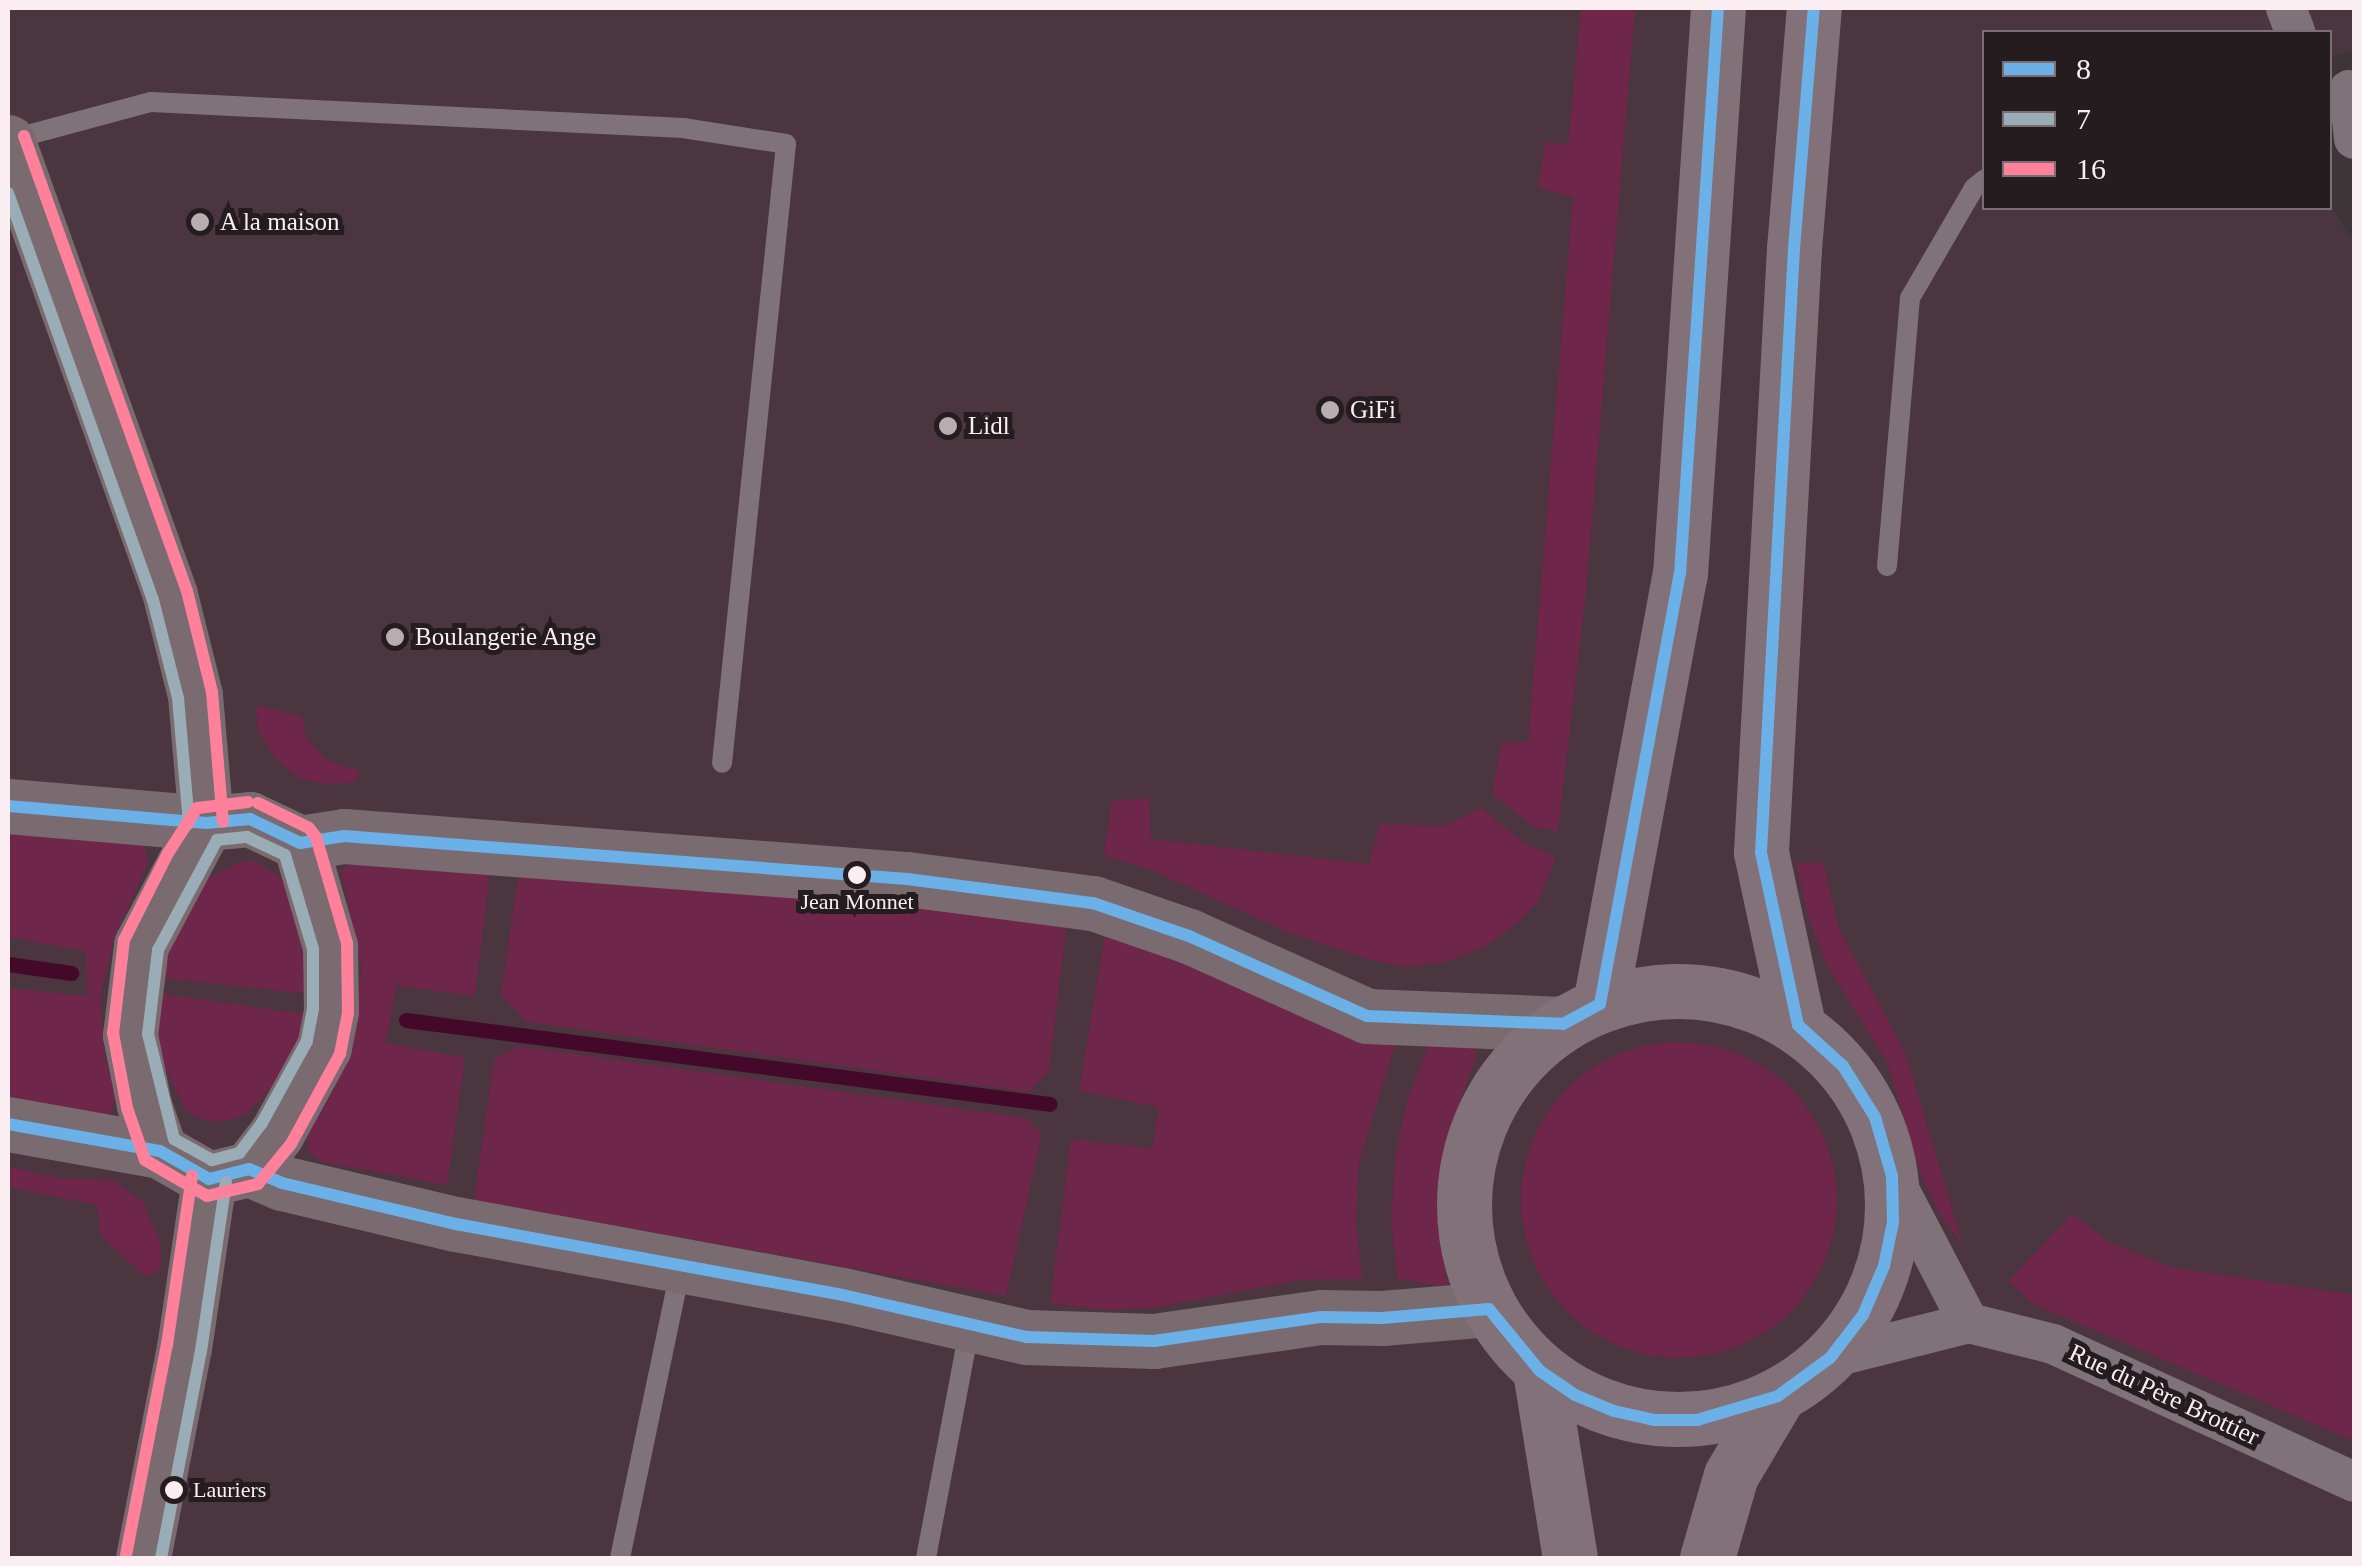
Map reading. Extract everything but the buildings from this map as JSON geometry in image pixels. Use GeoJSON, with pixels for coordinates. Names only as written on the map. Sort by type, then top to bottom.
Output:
{"type":"FeatureCollection","features":[{"type":"Feature","properties":{"kind":"main road"},"geometry":{"type":"LineString","coordinates":[[8,806],[206,823],[250,820],[300,843],[344,836],[907,878],[1093,903],[1188,936],[1367,1016],[1581,1014],[1668,990],[1736,997],[1798,1025],[1843,1066],[1875,1117],[1892,1176],[1893,1222],[1884,1266],[1863,1316],[1830,1358],[1778,1396],[1738,1412],[1697,1420],[1655,1420],[1601,1406],[1540,1371],[1512,1342],[1489,1309],[1473,1272],[1463,1192],[1470,1152],[1504,1079],[1581,1014],[1680,574],[1718,8]]}},
{"type":"Feature","properties":{"kind":"main road"},"geometry":{"type":"LineString","coordinates":[[1798,1025],[1761,852],[1793,268],[1816,22]]}},
{"type":"Feature","properties":{"kind":"main road"},"geometry":{"type":"LineString","coordinates":[[8,142],[170,595],[195,695],[206,823],[141,945],[130,1035],[144,1105],[160,1151]]}},
{"type":"Feature","properties":{"kind":"main road"},"geometry":{"type":"LineString","coordinates":[[142,1558],[184,1348],[229,1174],[278,1133],[324,1046],[332,1011],[330,946],[300,843]]}},
{"type":"Feature","properties":{"kind":"main road"},"geometry":{"type":"LineString","coordinates":[[8,1124],[160,1151],[229,1174],[456,1224],[682,1264],[1028,1337],[1154,1341],[1320,1318],[1382,1318],[1489,1309]]}},
{"type":"Feature","properties":{"kind":"main road"},"geometry":{"type":"LineString","coordinates":[[1540,1371],[1570,1558]]}},
{"type":"Feature","properties":{"kind":"main road"},"geometry":{"type":"LineString","coordinates":[[1707,1558],[1731,1475],[1778,1396]]}},
{"type":"Feature","properties":{"kind":"street"},"geometry":{"type":"LineString","coordinates":[[2344,86],[2354,139]]}},
{"type":"Feature","properties":{"kind":"street"},"geometry":{"type":"LineString","coordinates":[[1892,1176],[1969,1323]]}},
{"type":"Feature","properties":{"kind":"street","name":"Rue du Père Brottier"},"geometry":{"type":"LineString","coordinates":[[1830,1358],[1969,1323],[2053,1344],[2354,1482]]}},
{"type":"Feature","properties":{"kind":"lane"},"geometry":{"type":"LineString","coordinates":[[8,142],[151,102],[683,128],[786,144],[722,762]]}},
{"type":"Feature","properties":{"kind":"lane"},"geometry":{"type":"LineString","coordinates":[[1887,566],[1910,298],[1974,188],[1982,182]]}},
{"type":"Feature","properties":{"kind":"lane"},"geometry":{"type":"LineString","coordinates":[[620,1558],[682,1264]]}},
{"type":"Feature","properties":{"kind":"lane"},"geometry":{"type":"LineString","coordinates":[[926,1558],[970,1325]]}},
{"type":"Feature","properties":{"kind":"shaded area"},"geometry":{"type":"Polygon","coordinates":[[[8,8],[2354,8],[2354,51],[2332,56],[2332,30],[1982,30],[1982,210],[2332,208],[2354,242],[2354,1558],[8,1558],[8,8]]]}},
{"type":"Feature","properties":{"kind":"shaded area"},"geometry":{"type":"Polygon","coordinates":[[[1581,8],[1635,8],[1586,593],[1558,831],[1536,828],[1492,795],[1501,743],[1528,742],[1573,197],[1538,188],[1545,142],[1568,145],[1581,8]]]}},
{"type":"Feature","properties":{"kind":"shaded area"},"geometry":{"type":"Polygon","coordinates":[[[256,705],[302,716],[306,737],[327,760],[360,771],[355,782],[325,784],[300,779],[278,762],[258,731],[256,705]]]}},
{"type":"Feature","properties":{"kind":"shaded area"},"geometry":{"type":"Polygon","coordinates":[[[1149,798],[1151,839],[1369,864],[1380,824],[1445,826],[1481,808],[1523,842],[1556,857],[1537,903],[1519,922],[1486,946],[1446,962],[1406,967],[1371,960],[1289,933],[1154,871],[1104,855],[1112,801],[1149,798]]]}},
{"type":"Feature","properties":{"kind":"shaded area"},"geometry":{"type":"Polygon","coordinates":[[[8,827],[144,843],[148,863],[115,936],[100,995],[105,1057],[116,1101],[107,1117],[8,1097],[8,988],[87,996],[86,951],[8,937],[8,827]]]}},
{"type":"Feature","properties":{"kind":"shaded area"},"geometry":{"type":"Polygon","coordinates":[[[361,856],[491,865],[475,996],[396,986],[386,1043],[465,1058],[447,1185],[322,1162],[309,1152],[306,1135],[354,1025],[362,969],[341,871],[361,856]]]}},
{"type":"Feature","properties":{"kind":"shaded area"},"geometry":{"type":"Polygon","coordinates":[[[242,861],[256,861],[281,878],[297,909],[309,994],[153,977],[205,880],[242,861]]]}},
{"type":"Feature","properties":{"kind":"shaded area"},"geometry":{"type":"Polygon","coordinates":[[[1796,862],[1823,863],[1840,931],[1905,1052],[1963,1246],[1938,1211],[1919,1169],[1887,1062],[1825,962],[1808,916],[1796,862]]]}},
{"type":"Feature","properties":{"kind":"shaded area"},"geometry":{"type":"Polygon","coordinates":[[[519,871],[1067,922],[1049,1071],[1029,1092],[527,1022],[501,995],[519,871]]]}},
{"type":"Feature","properties":{"kind":"shaded area"},"geometry":{"type":"Polygon","coordinates":[[[1105,933],[1396,1042],[1359,1163],[1356,1220],[1362,1279],[1301,1280],[1152,1308],[1103,1310],[1050,1303],[1071,1139],[1153,1148],[1158,1107],[1079,1091],[1105,933]]]}},
{"type":"Feature","properties":{"kind":"shaded area"},"geometry":{"type":"Polygon","coordinates":[[[156,993],[304,1014],[296,1047],[282,1074],[247,1114],[222,1122],[200,1119],[186,1111],[156,1050],[156,993]]]}},
{"type":"Feature","properties":{"kind":"shaded area"},"geometry":{"type":"Polygon","coordinates":[[[1430,1042],[1474,1045],[1476,1057],[1447,1138],[1438,1186],[1447,1287],[1398,1279],[1391,1220],[1396,1152],[1407,1100],[1430,1042]]]}},
{"type":"Feature","properties":{"kind":"shaded area"},"geometry":{"type":"Polygon","coordinates":[[[1679,1042],[1710,1045],[1739,1054],[1791,1088],[1825,1140],[1834,1169],[1834,1231],[1825,1260],[1791,1312],[1739,1346],[1710,1355],[1679,1358],[1648,1355],[1619,1346],[1567,1312],[1533,1260],[1524,1231],[1521,1200],[1524,1169],[1533,1140],[1567,1088],[1619,1054],[1648,1045],[1679,1042]]]}},
{"type":"Feature","properties":{"kind":"shaded area"},"geometry":{"type":"Polygon","coordinates":[[[519,1046],[1026,1118],[1042,1134],[1006,1296],[474,1200],[494,1059],[519,1046]]]}},
{"type":"Feature","properties":{"kind":"shaded area"},"geometry":{"type":"Polygon","coordinates":[[[8,1167],[62,1178],[114,1180],[143,1202],[159,1239],[162,1268],[146,1277],[101,1236],[97,1205],[8,1187],[8,1167]]]}},
{"type":"Feature","properties":{"kind":"shaded area"},"geometry":{"type":"Polygon","coordinates":[[[2072,1214],[2111,1243],[2170,1267],[2354,1295],[2354,1441],[2033,1304],[2008,1281],[2072,1214]]]}},
{"type":"Feature","properties":{"kind":"waterway"},"geometry":{"type":"LineString","coordinates":[[8,964],[71,973]]}},
{"type":"Feature","properties":{"kind":"waterway"},"geometry":{"type":"LineString","coordinates":[[406,1020],[1050,1104]]}},
{"type":"Feature","properties":{"kind":"transit line","name":"8"},"geometry":{"type":"LineString","coordinates":[[8,806],[206,823],[250,819],[300,843],[344,836],[907,879],[1093,903],[1189,936],[1367,1016],[1563,1024],[1600,1004],[1680,574],[1718,8]]}},
{"type":"Feature","properties":{"kind":"transit line","name":"8"},"geometry":{"type":"LineString","coordinates":[[8,1124],[160,1151],[209,1179],[249,1169],[282,1183],[456,1224],[843,1295],[1027,1337],[1154,1341],[1321,1317],[1382,1318],[1489,1309],[1540,1371],[1575,1395],[1614,1411],[1655,1420],[1697,1420],[1778,1396],[1830,1358],[1863,1315],[1884,1266],[1893,1222],[1892,1176],[1875,1117],[1843,1066],[1798,1025],[1761,852],[1794,249],[1814,8]]}},
{"type":"Feature","properties":{"kind":"transit line","name":"16"},"geometry":{"type":"LineString","coordinates":[[24,136],[187,591],[212,692],[223,822]]}},
{"type":"Feature","properties":{"kind":"transit line","name":"7"},"geometry":{"type":"LineString","coordinates":[[8,193],[153,600],[178,698],[189,824]]}},
{"type":"Feature","properties":{"kind":"transit line","name":"16"},"geometry":{"type":"LineString","coordinates":[[248,802],[197,808],[168,853],[124,940],[113,1033],[127,1108],[145,1160],[207,1196],[258,1184],[291,1144],[340,1054],[348,1013],[347,943],[316,837],[309,828],[258,803]]}},
{"type":"Feature","properties":{"kind":"transit line","name":"7"},"geometry":{"type":"LineString","coordinates":[[247,837],[285,855],[313,949],[313,1009],[307,1041],[262,1123],[239,1153],[212,1160],[174,1139],[148,1034],[158,950],[217,840],[247,837]]}},
{"type":"Feature","properties":{"kind":"transit line","name":"16"},"geometry":{"type":"LineString","coordinates":[[126,1555],[167,1345],[192,1176]]}},
{"type":"Feature","properties":{"kind":"transit line","name":"7"},"geometry":{"type":"LineString","coordinates":[[161,1558],[201,1351],[226,1182]]}},
{"type":"Feature","properties":{"kind":"place","name":"A la maison"},"geometry":{"type":"Point","coordinates":[200,222]}},
{"type":"Feature","properties":{"kind":"place","name":"GiFi"},"geometry":{"type":"Point","coordinates":[1330,410]}},
{"type":"Feature","properties":{"kind":"place","name":"Lidl"},"geometry":{"type":"Point","coordinates":[948,426]}},
{"type":"Feature","properties":{"kind":"place","name":"Boulangerie Ange"},"geometry":{"type":"Point","coordinates":[395,637]}},
{"type":"Feature","properties":{"kind":"place","name":"Jean Monnet"},"geometry":{"type":"Point","coordinates":[857,875]}},
{"type":"Feature","properties":{"kind":"place","name":"Lauriers"},"geometry":{"type":"Point","coordinates":[174,1490]}}]}
